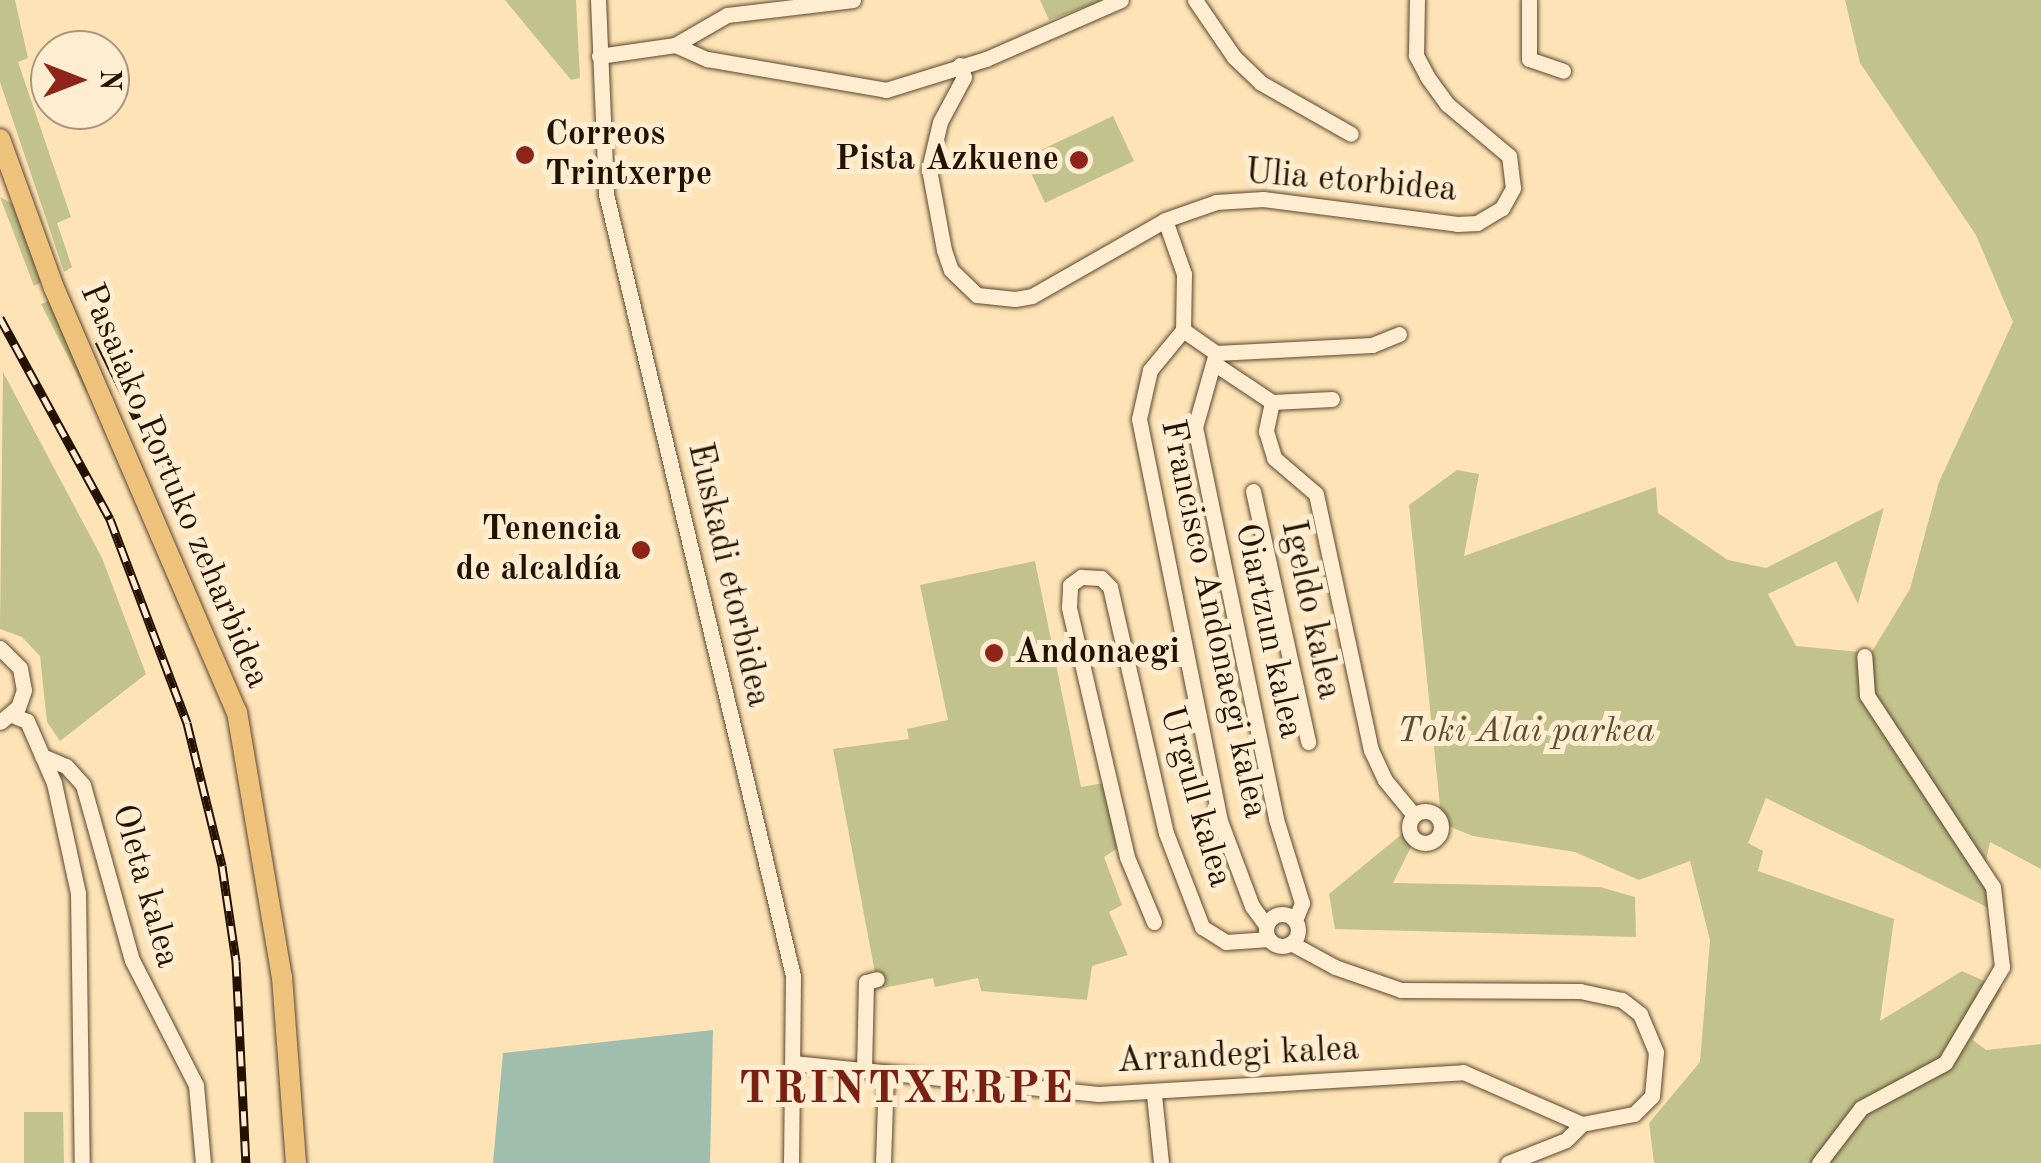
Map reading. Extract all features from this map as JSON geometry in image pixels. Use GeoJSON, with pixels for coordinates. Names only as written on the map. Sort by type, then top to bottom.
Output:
{"type":"FeatureCollection","features":[{"type":"Feature","properties":{"kind":"main road","name":"Pasaiako Portuko zeharbidea"},"geometry":{"type":"LineString","coordinates":[[0,139],[54,288],[237,712],[282,977],[296,1163]]}},
{"type":"Feature","properties":{"kind":"street","name":"Euskadi etorbidea"},"geometry":{"type":"LineString","coordinates":[[598,0],[606,194],[780,904],[793,976],[791,1163]]}},
{"type":"Feature","properties":{"kind":"street"},"geometry":{"type":"LineString","coordinates":[[599,56],[675,45],[710,21],[853,0]]}},
{"type":"Feature","properties":{"kind":"street"},"geometry":{"type":"LineString","coordinates":[[675,45],[708,59],[886,90],[960,65],[1121,0]]}},
{"type":"Feature","properties":{"kind":"street"},"geometry":{"type":"LineString","coordinates":[[1194,0],[1234,57],[1261,82],[1351,134]]}},
{"type":"Feature","properties":{"kind":"street","name":"Ulia etorbidea"},"geometry":{"type":"LineString","coordinates":[[960,65],[964,76],[940,122],[930,169],[944,250],[963,285],[996,299],[1032,296],[1165,220],[1248,199],[1457,224],[1477,223],[1502,208],[1512,188],[1509,156],[1447,104],[1427,76],[1416,55],[1416,0]]}},
{"type":"Feature","properties":{"kind":"street"},"geometry":{"type":"LineString","coordinates":[[1529,0],[1529,60],[1563,71]]}},
{"type":"Feature","properties":{"kind":"street"},"geometry":{"type":"LineString","coordinates":[[708,59],[700,40],[710,21]]}},
{"type":"Feature","properties":{"kind":"street"},"geometry":{"type":"LineString","coordinates":[[1165,220],[1184,274],[1183,330],[1272,402],[1332,399]]}},
{"type":"Feature","properties":{"kind":"street","name":"Francisco Andonaegi kalea"},"geometry":{"type":"LineString","coordinates":[[1183,330],[1150,370],[1139,419],[1220,821],[1252,906],[1268,932]]}},
{"type":"Feature","properties":{"kind":"street"},"geometry":{"type":"LineString","coordinates":[[1215,358],[1372,345],[1399,334]]}},
{"type":"Feature","properties":{"kind":"street","name":"Oiartzun kalea"},"geometry":{"type":"LineString","coordinates":[[1215,358],[1196,427],[1276,818],[1302,903],[1295,930]]}},
{"type":"Feature","properties":{"kind":"street"},"geometry":{"type":"LineString","coordinates":[[1272,402],[1266,432],[1274,458],[1316,494],[1372,750],[1385,780],[1414,814]]}},
{"type":"Feature","properties":{"kind":"street","name":"Igeldo kalea"},"geometry":{"type":"LineString","coordinates":[[1253,491],[1308,742]]}},
{"type":"Feature","properties":{"kind":"street","name":"Urgull kalea"},"geometry":{"type":"LineString","coordinates":[[1154,922],[1127,857],[1069,607],[1070,585],[1081,576],[1101,578],[1110,588],[1166,833],[1202,928],[1226,942],[1268,932]]}},
{"type":"Feature","properties":{"kind":"street"},"geometry":{"type":"LineString","coordinates":[[0,648],[24,678],[6,718]]}},
{"type":"Feature","properties":{"kind":"street"},"geometry":{"type":"LineString","coordinates":[[1819,1163],[1860,1108],[1945,1063],[2002,968],[1993,887],[1868,695],[1864,656]]}},
{"type":"Feature","properties":{"kind":"street","name":"Oleta kalea"},"geometry":{"type":"LineString","coordinates":[[6,718],[27,721],[42,756],[78,893],[82,1163]]}},
{"type":"Feature","properties":{"kind":"street","name":"Oleta kalea"},"geometry":{"type":"LineString","coordinates":[[42,756],[66,766],[83,784],[132,960],[196,1085],[203,1163]]}},
{"type":"Feature","properties":{"kind":"street"},"geometry":{"type":"LineString","coordinates":[[1268,932],[1279,913],[1335,967],[1432,994],[1580,991],[1622,1000],[1640,1014],[1656,1052],[1652,1096],[1634,1114],[1582,1124],[1566,1140],[1508,1163]]}},
{"type":"Feature","properties":{"kind":"street"},"geometry":{"type":"LineString","coordinates":[[1268,932],[1295,930]]}},
{"type":"Feature","properties":{"kind":"street"},"geometry":{"type":"LineString","coordinates":[[864,1070],[866,982],[876,979]]}},
{"type":"Feature","properties":{"kind":"street","name":"Arrandegi kalea"},"geometry":{"type":"LineString","coordinates":[[793,1063],[1154,1095],[1464,1072],[1582,1124]]}},
{"type":"Feature","properties":{"kind":"street"},"geometry":{"type":"LineString","coordinates":[[883,1163],[886,1072]]}},
{"type":"Feature","properties":{"kind":"street"},"geometry":{"type":"LineString","coordinates":[[1154,1095],[1161,1163]]}},
{"type":"Feature","properties":{"kind":"green space"},"geometry":{"type":"Polygon","coordinates":[[[0,0],[15,0],[28,58],[18,62],[30,97],[30,130],[41,130],[71,217],[57,223],[72,267],[64,272],[0,82],[0,0]]]}},
{"type":"Feature","properties":{"kind":"green space"},"geometry":{"type":"Polygon","coordinates":[[[505,0],[576,0],[580,78],[571,80],[505,0]]]}},
{"type":"Feature","properties":{"kind":"green space"},"geometry":{"type":"Polygon","coordinates":[[[1040,0],[1104,0],[1049,20],[1040,0]]]}},
{"type":"Feature","properties":{"kind":"green space","name":"Toki Alai parkea"},"geometry":{"type":"Polygon","coordinates":[[[1845,0],[2041,0],[2041,869],[1990,842],[1986,860],[2005,916],[1766,798],[1748,843],[1763,851],[1758,871],[1894,919],[1880,1021],[1962,971],[2002,989],[1973,1040],[1986,1050],[2041,1044],[2041,1163],[1654,1163],[1649,1123],[1700,1062],[1710,940],[1690,861],[1639,880],[1575,852],[1473,836],[1423,816],[1440,806],[1409,505],[1457,470],[1479,474],[1464,556],[1656,487],[1658,513],[1728,560],[1766,568],[1884,508],[1858,604],[1836,561],[1768,594],[1796,646],[1871,653],[1910,589],[1939,482],[2013,322],[1976,235],[1860,63],[1845,0]]]}},
{"type":"Feature","properties":{"kind":"green space"},"geometry":{"type":"Polygon","coordinates":[[[1113,116],[1134,161],[1045,203],[1024,158],[1113,116]]]}},
{"type":"Feature","properties":{"kind":"green space"},"geometry":{"type":"Polygon","coordinates":[[[0,197],[13,204],[42,282],[34,286],[0,197]]]}},
{"type":"Feature","properties":{"kind":"green space"},"geometry":{"type":"Polygon","coordinates":[[[49,301],[89,391],[86,392],[41,304],[49,301]]]}},
{"type":"Feature","properties":{"kind":"green space"},"geometry":{"type":"Polygon","coordinates":[[[3,372],[102,558],[146,674],[60,741],[47,722],[40,656],[22,637],[0,629],[3,372]]]}},
{"type":"Feature","properties":{"kind":"green space"},"geometry":{"type":"Polygon","coordinates":[[[1035,561],[1081,787],[1110,782],[1124,844],[1104,857],[1122,905],[1109,912],[1128,955],[1092,966],[1087,1000],[981,991],[978,978],[935,987],[933,978],[878,989],[833,749],[909,739],[907,729],[948,720],[920,585],[1035,561]]]}},
{"type":"Feature","properties":{"kind":"green space"},"geometry":{"type":"Polygon","coordinates":[[[1408,829],[1411,847],[1393,883],[1600,887],[1635,897],[1636,937],[1335,929],[1329,894],[1408,829]]]}},
{"type":"Feature","properties":{"kind":"green space"},"geometry":{"type":"Polygon","coordinates":[[[24,1112],[63,1112],[64,1163],[24,1163],[24,1112]]]}},
{"type":"Feature","properties":{"kind":"shaded area"},"geometry":{"type":"Polygon","coordinates":[[[713,1030],[710,1163],[493,1163],[503,1053],[713,1030]]]}},
{"type":"Feature","properties":{"kind":"railway"},"geometry":{"type":"LineString","coordinates":[[0,318],[110,519],[187,723],[222,866],[236,961],[246,1163]]}},
{"type":"Feature","properties":{"kind":"railway"},"geometry":{"type":"LineString","coordinates":[[99,341],[181,508]]}},
{"type":"Feature","properties":{"kind":"place","name":"Correos Trintxerpe"},"geometry":{"type":"Point","coordinates":[525,155]}},
{"type":"Feature","properties":{"kind":"place","name":"Pista Azkuene"},"geometry":{"type":"Point","coordinates":[1079,160]}},
{"type":"Feature","properties":{"kind":"place","name":"Tenencia de alcaldía"},"geometry":{"type":"Point","coordinates":[641,550]}},
{"type":"Feature","properties":{"kind":"place","name":"Andonaegi"},"geometry":{"type":"Point","coordinates":[994,653]}},
{"type":"Feature","properties":{"kind":"district","name":"TRINTXERPE"},"geometry":{"type":"Point","coordinates":[907,1091]}}]}
